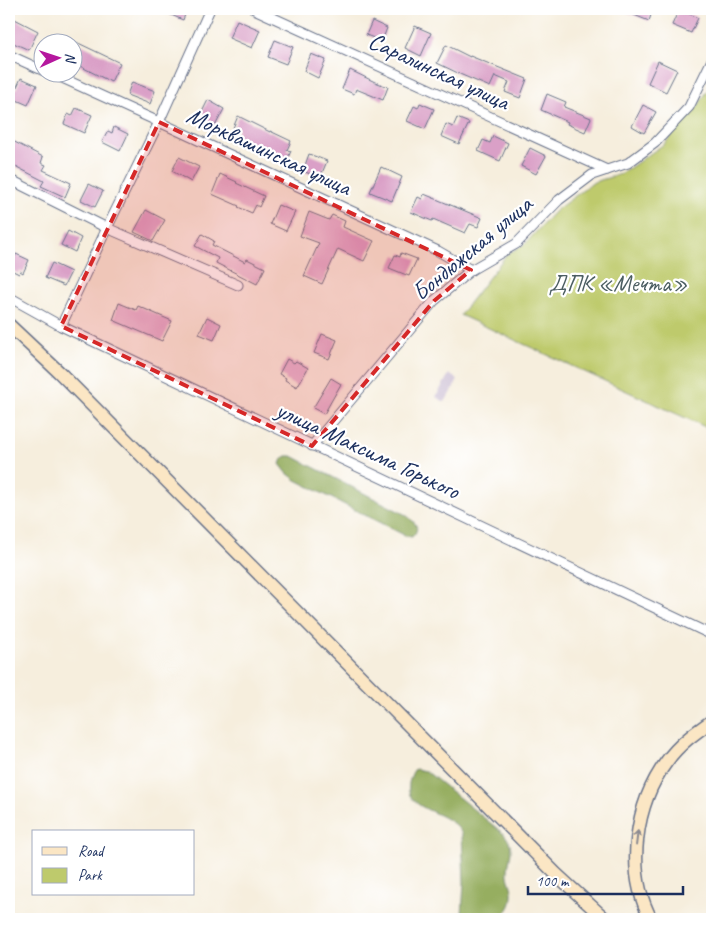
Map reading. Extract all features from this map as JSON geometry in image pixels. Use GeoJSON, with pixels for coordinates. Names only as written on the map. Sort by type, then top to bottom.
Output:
{"type":"FeatureCollection","features":[{"type":"Feature","properties":{"kind":"street"},"geometry":{"type":"LineString","coordinates":[[61,326],[106,228],[159,122],[210,9]]}},
{"type":"Feature","properties":{"kind":"street","name":"Саралинская улица"},"geometry":{"type":"LineString","coordinates":[[254,9],[608,170]]}},
{"type":"Feature","properties":{"kind":"street"},"geometry":{"type":"LineString","coordinates":[[9,55],[32,65]]}},
{"type":"Feature","properties":{"kind":"street","name":"Бондюжская улица"},"geometry":{"type":"LineString","coordinates":[[312,446],[434,301],[471,270],[516,244],[559,200],[592,175],[628,163],[655,143],[689,107],[712,60]]}},
{"type":"Feature","properties":{"kind":"street","name":"Морквашинская улица"},"geometry":{"type":"LineString","coordinates":[[71,82],[438,251],[471,270]]}},
{"type":"Feature","properties":{"kind":"street"},"geometry":{"type":"LineString","coordinates":[[9,179],[106,228],[238,285]]}},
{"type":"Feature","properties":{"kind":"street","name":"улица Максима Горького"},"geometry":{"type":"LineString","coordinates":[[9,297],[61,326],[712,635]]}},
{"type":"Feature","properties":{"kind":"street"},"geometry":{"type":"LineString","coordinates":[[9,324],[66,379],[556,874],[605,919]]}},
{"type":"Feature","properties":{"kind":"street"},"geometry":{"type":"LineString","coordinates":[[652,919],[638,882],[636,850],[640,818],[650,787],[667,760],[689,737],[712,720]]}},
{"type":"Feature","properties":{"kind":"highlighted area"},"geometry":{"type":"Polygon","coordinates":[[[159,122],[471,270],[434,301],[312,446],[61,326],[159,122]]]}},
{"type":"Feature","properties":{"kind":"shaded area"},"geometry":{"type":"Polygon","coordinates":[[[449,374],[458,380],[445,402],[436,397],[449,374]]]}},
{"type":"Feature","properties":{"kind":"green space","name":"ДПК «Мечта»"},"geometry":{"type":"Polygon","coordinates":[[[712,84],[712,430],[460,315],[507,254],[525,244],[556,210],[594,182],[621,174],[664,144],[695,110],[712,84]]]}},
{"type":"Feature","properties":{"kind":"green space"},"geometry":{"type":"Polygon","coordinates":[[[292,456],[406,515],[417,527],[415,533],[412,537],[406,536],[296,480],[280,464],[282,459],[292,456]]]}},
{"type":"Feature","properties":{"kind":"green space"},"geometry":{"type":"Polygon","coordinates":[[[415,769],[426,771],[504,834],[508,840],[511,851],[508,874],[512,891],[508,909],[503,914],[489,919],[463,919],[462,834],[457,827],[444,817],[414,801],[410,795],[409,783],[415,769]]]}},
{"type":"Feature","properties":{"kind":"building"},"geometry":{"type":"Polygon","coordinates":[[[157,9],[187,9],[183,20],[157,9]]]}},
{"type":"Feature","properties":{"kind":"building"},"geometry":{"type":"Polygon","coordinates":[[[619,9],[653,9],[649,21],[619,9]]]}},
{"type":"Feature","properties":{"kind":"building"},"geometry":{"type":"Polygon","coordinates":[[[679,9],[698,18],[691,33],[672,25],[679,9]]]}},
{"type":"Feature","properties":{"kind":"building"},"geometry":{"type":"Polygon","coordinates":[[[9,16],[38,31],[32,32],[32,44],[29,50],[9,41],[9,16]]]}},
{"type":"Feature","properties":{"kind":"building"},"geometry":{"type":"Polygon","coordinates":[[[237,20],[260,30],[252,48],[229,38],[237,20]]]}},
{"type":"Feature","properties":{"kind":"building"},"geometry":{"type":"Polygon","coordinates":[[[372,21],[387,28],[382,41],[366,35],[372,21]]]}},
{"type":"Feature","properties":{"kind":"building"},"geometry":{"type":"Polygon","coordinates":[[[415,26],[431,33],[421,56],[405,48],[415,26]]]}},
{"type":"Feature","properties":{"kind":"building"},"geometry":{"type":"Polygon","coordinates":[[[275,40],[293,47],[286,64],[268,57],[275,40]]]}},
{"type":"Feature","properties":{"kind":"building"},"geometry":{"type":"Polygon","coordinates":[[[82,45],[120,63],[111,82],[82,67],[82,45]]]}},
{"type":"Feature","properties":{"kind":"building"},"geometry":{"type":"Polygon","coordinates":[[[446,45],[470,57],[527,79],[520,98],[505,92],[509,82],[495,76],[490,87],[437,63],[446,45]]]}},
{"type":"Feature","properties":{"kind":"building"},"geometry":{"type":"Polygon","coordinates":[[[311,54],[326,60],[318,78],[304,71],[311,54]]]}},
{"type":"Feature","properties":{"kind":"building"},"geometry":{"type":"Polygon","coordinates":[[[658,61],[677,70],[666,92],[648,83],[658,61]]]}},
{"type":"Feature","properties":{"kind":"building"},"geometry":{"type":"Polygon","coordinates":[[[350,70],[388,87],[383,100],[356,89],[354,94],[342,89],[350,70]]]}},
{"type":"Feature","properties":{"kind":"building"},"geometry":{"type":"Polygon","coordinates":[[[21,78],[37,85],[28,105],[12,98],[21,78]]]}},
{"type":"Feature","properties":{"kind":"building"},"geometry":{"type":"Polygon","coordinates":[[[132,82],[155,91],[150,104],[127,95],[132,82]]]}},
{"type":"Feature","properties":{"kind":"building"},"geometry":{"type":"Polygon","coordinates":[[[547,94],[566,102],[564,107],[591,118],[585,132],[541,110],[547,94]]]}},
{"type":"Feature","properties":{"kind":"building"},"geometry":{"type":"Polygon","coordinates":[[[208,100],[224,109],[214,128],[198,120],[208,100]]]}},
{"type":"Feature","properties":{"kind":"building"},"geometry":{"type":"Polygon","coordinates":[[[420,103],[434,109],[425,129],[407,121],[414,106],[418,108],[420,103]]]}},
{"type":"Feature","properties":{"kind":"building"},"geometry":{"type":"Polygon","coordinates":[[[643,105],[656,112],[644,133],[632,126],[643,105]]]}},
{"type":"Feature","properties":{"kind":"building"},"geometry":{"type":"Polygon","coordinates":[[[76,108],[92,115],[84,133],[64,124],[68,114],[72,116],[76,108]]]}},
{"type":"Feature","properties":{"kind":"building"},"geometry":{"type":"Polygon","coordinates":[[[238,116],[291,141],[287,150],[291,151],[287,160],[250,144],[249,146],[234,138],[238,130],[233,128],[238,116]]]}},
{"type":"Feature","properties":{"kind":"building"},"geometry":{"type":"Polygon","coordinates":[[[457,118],[469,123],[459,144],[441,136],[446,124],[453,127],[457,118]]]}},
{"type":"Feature","properties":{"kind":"building"},"geometry":{"type":"Polygon","coordinates":[[[114,127],[128,134],[120,151],[102,142],[108,131],[112,133],[114,127]]]}},
{"type":"Feature","properties":{"kind":"building"},"geometry":{"type":"Polygon","coordinates":[[[493,136],[508,143],[500,161],[478,151],[483,140],[490,143],[493,136]]]}},
{"type":"Feature","properties":{"kind":"building"},"geometry":{"type":"Polygon","coordinates":[[[9,139],[43,157],[41,163],[46,165],[43,170],[71,183],[65,197],[41,186],[44,181],[9,163],[9,139]]]}},
{"type":"Feature","properties":{"kind":"building"},"geometry":{"type":"Polygon","coordinates":[[[530,148],[546,156],[536,174],[521,166],[530,148]]]}},
{"type":"Feature","properties":{"kind":"building"},"geometry":{"type":"Polygon","coordinates":[[[309,154],[327,161],[320,178],[303,171],[309,154]]]}},
{"type":"Feature","properties":{"kind":"building"},"geometry":{"type":"Polygon","coordinates":[[[179,157],[199,167],[191,182],[172,171],[179,157]]]}},
{"type":"Feature","properties":{"kind":"building"},"geometry":{"type":"Polygon","coordinates":[[[381,167],[402,177],[392,201],[370,192],[381,167]]]}},
{"type":"Feature","properties":{"kind":"building"},"geometry":{"type":"Polygon","coordinates":[[[220,174],[264,196],[259,207],[256,205],[252,213],[212,194],[220,174]]]}},
{"type":"Feature","properties":{"kind":"building"},"geometry":{"type":"Polygon","coordinates":[[[89,184],[103,191],[95,207],[81,200],[89,184]]]}},
{"type":"Feature","properties":{"kind":"building"},"geometry":{"type":"Polygon","coordinates":[[[424,194],[482,218],[478,227],[470,224],[465,233],[411,212],[418,197],[422,199],[424,194]]]}},
{"type":"Feature","properties":{"kind":"building"},"geometry":{"type":"Polygon","coordinates":[[[278,205],[295,212],[286,231],[270,224],[278,205]]]}},
{"type":"Feature","properties":{"kind":"building"},"geometry":{"type":"Polygon","coordinates":[[[146,210],[165,220],[153,241],[134,232],[146,210]]]}},
{"type":"Feature","properties":{"kind":"building"},"geometry":{"type":"Polygon","coordinates":[[[309,212],[329,220],[332,215],[345,221],[343,227],[374,241],[364,261],[338,249],[322,284],[304,276],[319,243],[300,236],[309,212]]]}},
{"type":"Feature","properties":{"kind":"building"},"geometry":{"type":"Polygon","coordinates":[[[68,231],[81,238],[75,252],[61,245],[68,231]]]}},
{"type":"Feature","properties":{"kind":"building"},"geometry":{"type":"Polygon","coordinates":[[[202,234],[214,241],[212,245],[245,262],[247,259],[265,268],[257,284],[216,263],[218,258],[195,246],[202,234]]]}},
{"type":"Feature","properties":{"kind":"building"},"geometry":{"type":"Polygon","coordinates":[[[401,253],[417,259],[409,276],[389,268],[395,255],[400,257],[401,253]]]}},
{"type":"Feature","properties":{"kind":"building"},"geometry":{"type":"Polygon","coordinates":[[[16,254],[29,260],[23,273],[20,271],[19,274],[9,269],[16,254]]]}},
{"type":"Feature","properties":{"kind":"building"},"geometry":{"type":"Polygon","coordinates":[[[52,263],[71,272],[64,286],[45,278],[52,263]]]}},
{"type":"Feature","properties":{"kind":"building"},"geometry":{"type":"Polygon","coordinates":[[[119,303],[136,310],[138,306],[172,321],[162,341],[113,320],[119,303]]]}},
{"type":"Feature","properties":{"kind":"building"},"geometry":{"type":"Polygon","coordinates":[[[207,317],[221,324],[214,340],[199,334],[207,317]]]}},
{"type":"Feature","properties":{"kind":"building"},"geometry":{"type":"Polygon","coordinates":[[[322,334],[337,340],[329,359],[314,353],[322,334]]]}},
{"type":"Feature","properties":{"kind":"building"},"geometry":{"type":"Polygon","coordinates":[[[287,359],[294,363],[296,361],[308,368],[297,387],[279,374],[287,359]]]}},
{"type":"Feature","properties":{"kind":"building"},"geometry":{"type":"Polygon","coordinates":[[[331,378],[341,384],[324,414],[313,408],[331,378]]]}}]}
